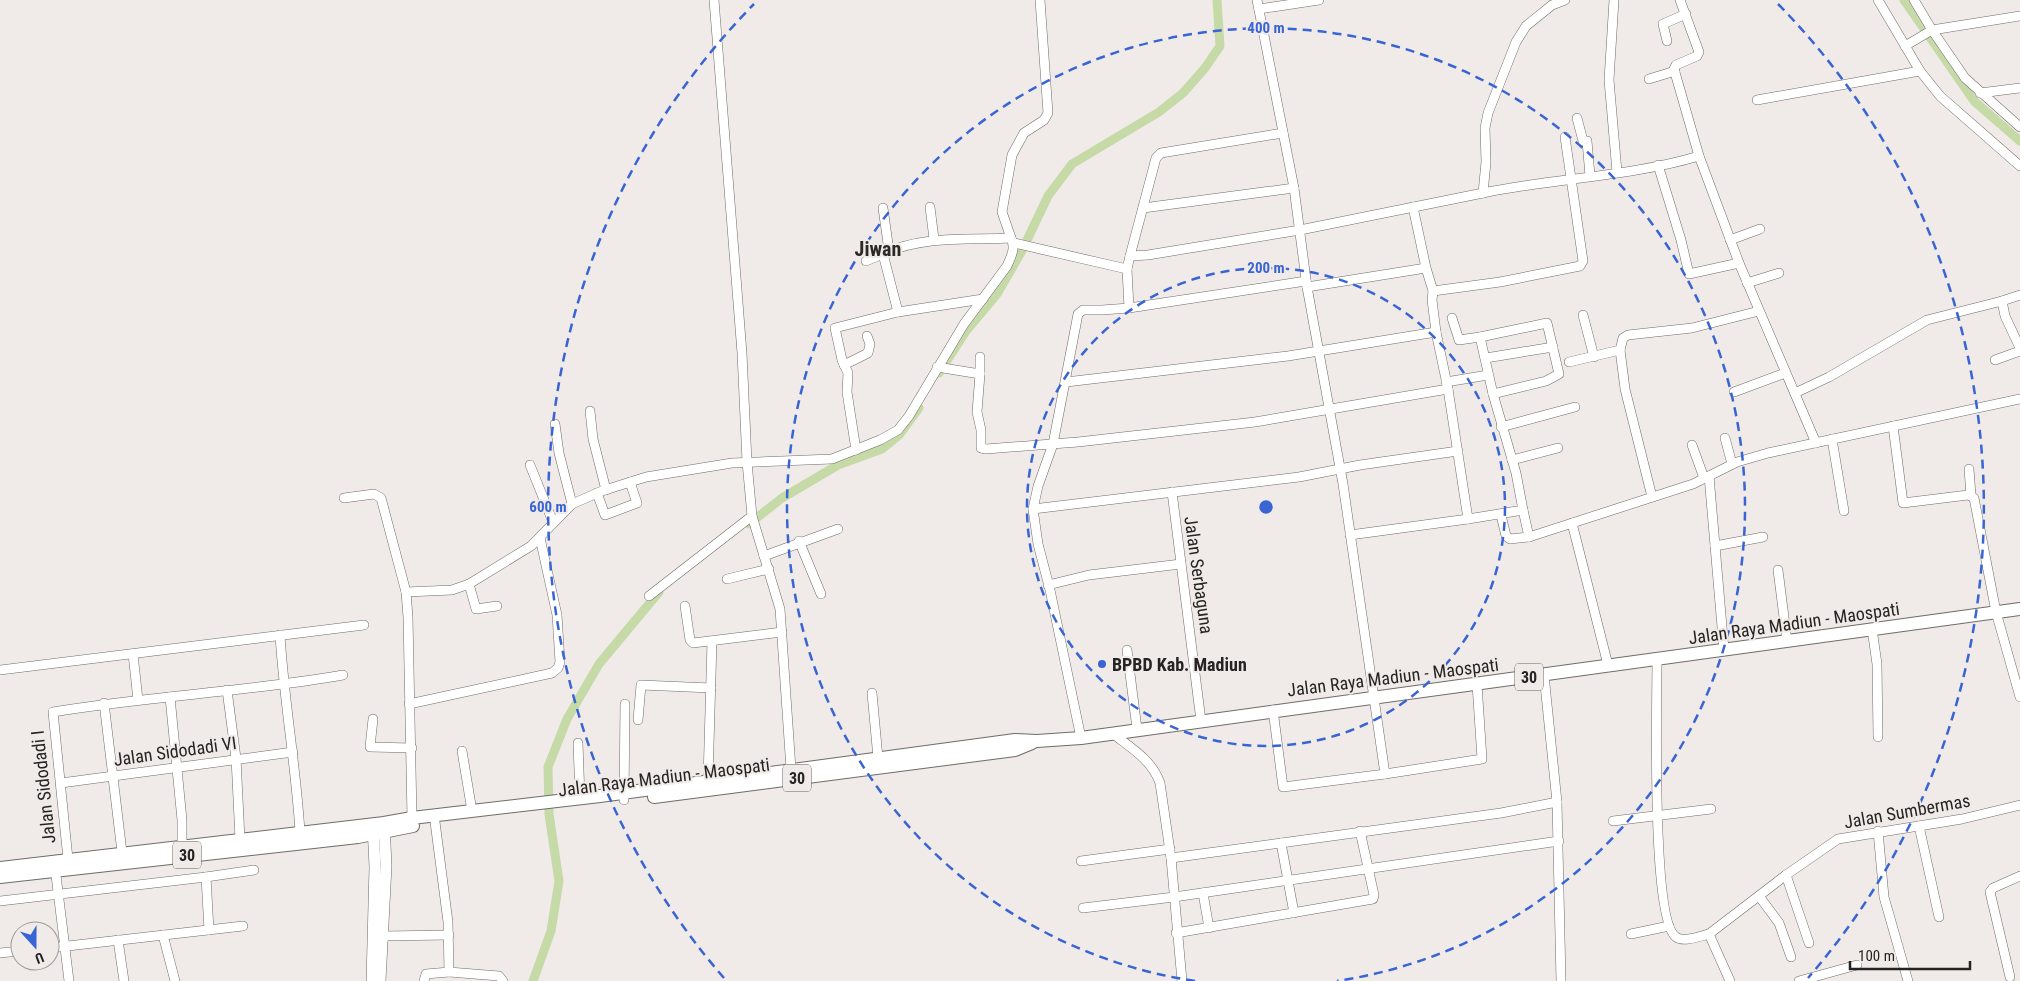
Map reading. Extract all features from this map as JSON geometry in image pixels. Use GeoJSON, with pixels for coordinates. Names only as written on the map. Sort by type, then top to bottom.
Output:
{"type":"FeatureCollection","features":[{"type":"Feature","properties":{"kind":"highway","name":"Jalan Raya Madiun - Maospati"},"geometry":{"type":"LineString","coordinates":[[379,829],[412,818],[472,811],[546,806],[580,798],[623,796],[708,780],[878,758],[1015,750],[1037,741],[1081,738],[1273,710],[1657,660],[1787,640],[2020,609]]}},
{"type":"Feature","properties":{"kind":"highway","name":"Jalan Raya Madiun - Maospati"},"geometry":{"type":"LineString","coordinates":[[379,829],[927,756]]}},
{"type":"Feature","properties":{"kind":"highway","name":"30"},"geometry":{"type":"LineString","coordinates":[[0,877],[55,866],[68,859],[122,852],[182,847],[300,832],[379,829]]}},
{"type":"Feature","properties":{"kind":"highway","name":"30"},"geometry":{"type":"LineString","coordinates":[[0,868],[55,866],[379,829]]}},
{"type":"Feature","properties":{"kind":"main road"},"geometry":{"type":"LineString","coordinates":[[379,829],[386,866],[380,981]]}},
{"type":"Feature","properties":{"kind":"main road"},"geometry":{"type":"LineString","coordinates":[[372,981],[379,829]]}},
{"type":"Feature","properties":{"kind":"street"},"geometry":{"type":"LineString","coordinates":[[714,0],[742,353],[746,462],[752,518],[778,597],[782,632],[790,769]]}},
{"type":"Feature","properties":{"kind":"street"},"geometry":{"type":"LineString","coordinates":[[406,592],[452,590],[469,584],[519,554],[540,538],[572,504],[596,493],[661,473],[746,462],[826,460],[856,450],[898,430],[909,416],[938,367],[983,299],[1007,266],[1012,255],[1012,241],[1002,212],[1012,155],[1024,133],[1044,120],[1048,113],[1040,0]]}},
{"type":"Feature","properties":{"kind":"street"},"geometry":{"type":"LineString","coordinates":[[1320,0],[1258,5],[1294,188],[1306,284],[1350,535],[1385,774]]}},
{"type":"Feature","properties":{"kind":"street"},"geometry":{"type":"LineString","coordinates":[[1483,193],[1486,162],[1485,128],[1488,113],[1516,42],[1526,26],[1552,5],[1565,0]]}},
{"type":"Feature","properties":{"kind":"street"},"geometry":{"type":"LineString","coordinates":[[1614,0],[1609,80],[1617,172]]}},
{"type":"Feature","properties":{"kind":"street"},"geometry":{"type":"LineString","coordinates":[[1680,0],[1699,52],[1697,56],[1676,65],[1674,71],[1699,156],[1747,283],[1816,443]]}},
{"type":"Feature","properties":{"kind":"street"},"geometry":{"type":"LineString","coordinates":[[1878,0],[1920,71],[1940,96],[2020,166]]}},
{"type":"Feature","properties":{"kind":"street"},"geometry":{"type":"LineString","coordinates":[[1914,0],[1929,32],[1965,78],[2020,127]]}},
{"type":"Feature","properties":{"kind":"street"},"geometry":{"type":"LineString","coordinates":[[1667,41],[1663,24],[1686,14]]}},
{"type":"Feature","properties":{"kind":"street"},"geometry":{"type":"LineString","coordinates":[[1905,46],[1929,32],[2020,16]]}},
{"type":"Feature","properties":{"kind":"street"},"geometry":{"type":"LineString","coordinates":[[1649,79],[1674,71]]}},
{"type":"Feature","properties":{"kind":"street"},"geometry":{"type":"LineString","coordinates":[[1757,100],[1920,71]]}},
{"type":"Feature","properties":{"kind":"street"},"geometry":{"type":"LineString","coordinates":[[1980,93],[2020,88]]}},
{"type":"Feature","properties":{"kind":"street"},"geometry":{"type":"LineString","coordinates":[[1578,118],[1583,141],[1587,141],[1590,176]]}},
{"type":"Feature","properties":{"kind":"street"},"geometry":{"type":"LineString","coordinates":[[1129,308],[1127,269],[1156,158],[1162,153],[1282,134]]}},
{"type":"Feature","properties":{"kind":"street"},"geometry":{"type":"LineString","coordinates":[[1433,291],[1500,282],[1580,266],[1583,261],[1565,137]]}},
{"type":"Feature","properties":{"kind":"street"},"geometry":{"type":"LineString","coordinates":[[1130,256],[1148,255],[1300,230],[1519,185],[1617,172],[1699,156]]}},
{"type":"Feature","properties":{"kind":"street"},"geometry":{"type":"LineString","coordinates":[[1658,165],[1682,240],[1689,274],[1739,263]]}},
{"type":"Feature","properties":{"kind":"street"},"geometry":{"type":"LineString","coordinates":[[1143,208],[1294,188]]}},
{"type":"Feature","properties":{"kind":"street"},"geometry":{"type":"LineString","coordinates":[[1413,207],[1433,291],[1432,300],[1436,332],[1447,386],[1468,519]]}},
{"type":"Feature","properties":{"kind":"street"},"geometry":{"type":"LineString","coordinates":[[882,208],[886,252],[898,312]]}},
{"type":"Feature","properties":{"kind":"street"},"geometry":{"type":"LineString","coordinates":[[930,208],[934,239]]}},
{"type":"Feature","properties":{"kind":"street"},"geometry":{"type":"LineString","coordinates":[[1730,240],[1760,229]]}},
{"type":"Feature","properties":{"kind":"street"},"geometry":{"type":"LineString","coordinates":[[866,261],[914,242],[934,239],[1012,241],[1127,269]]}},
{"type":"Feature","properties":{"kind":"street"},"geometry":{"type":"LineString","coordinates":[[1081,738],[1038,544],[1033,509],[1038,486],[1053,444],[1078,314],[1083,310],[1129,308],[1426,268]]}},
{"type":"Feature","properties":{"kind":"street"},"geometry":{"type":"LineString","coordinates":[[1747,283],[1779,273]]}},
{"type":"Feature","properties":{"kind":"street"},"geometry":{"type":"LineString","coordinates":[[1795,392],[1829,377],[1927,320],[2020,295]]}},
{"type":"Feature","properties":{"kind":"street"},"geometry":{"type":"LineString","coordinates":[[856,450],[847,392],[848,373],[834,334],[835,328],[898,312],[983,299]]}},
{"type":"Feature","properties":{"kind":"street"},"geometry":{"type":"LineString","coordinates":[[1995,360],[2020,349],[2004,316],[2002,301]]}},
{"type":"Feature","properties":{"kind":"street"},"geometry":{"type":"LineString","coordinates":[[1652,498],[1625,389],[1620,350],[1624,338],[1628,335],[1692,328],[1759,311]]}},
{"type":"Feature","properties":{"kind":"street"},"geometry":{"type":"LineString","coordinates":[[1584,315],[1594,357]]}},
{"type":"Feature","properties":{"kind":"street"},"geometry":{"type":"LineString","coordinates":[[1452,318],[1458,340],[1547,323],[1558,376],[1493,394]]}},
{"type":"Feature","properties":{"kind":"street"},"geometry":{"type":"LineString","coordinates":[[1066,382],[1166,372],[1318,351],[1436,332]]}},
{"type":"Feature","properties":{"kind":"street"},"geometry":{"type":"LineString","coordinates":[[844,365],[868,353],[870,344],[867,336]]}},
{"type":"Feature","properties":{"kind":"street"},"geometry":{"type":"LineString","coordinates":[[1480,337],[1486,358],[1488,376],[1512,460],[1529,536]]}},
{"type":"Feature","properties":{"kind":"street"},"geometry":{"type":"LineString","coordinates":[[1486,358],[1553,347]]}},
{"type":"Feature","properties":{"kind":"street"},"geometry":{"type":"LineString","coordinates":[[1569,362],[1620,350]]}},
{"type":"Feature","properties":{"kind":"street"},"geometry":{"type":"LineString","coordinates":[[980,357],[977,412],[981,430],[979,443],[981,448],[986,449],[1053,444],[1255,422],[1329,410],[1488,376]]}},
{"type":"Feature","properties":{"kind":"street"},"geometry":{"type":"LineString","coordinates":[[938,367],[980,374]]}},
{"type":"Feature","properties":{"kind":"street"},"geometry":{"type":"LineString","coordinates":[[1734,392],[1785,373]]}},
{"type":"Feature","properties":{"kind":"street"},"geometry":{"type":"LineString","coordinates":[[1501,515],[1506,536],[1510,539],[1529,536],[1652,498],[1706,477],[1732,464],[1768,453],[2020,399]]}},
{"type":"Feature","properties":{"kind":"street"},"geometry":{"type":"LineString","coordinates":[[1502,427],[1575,407]]}},
{"type":"Feature","properties":{"kind":"street"},"geometry":{"type":"LineString","coordinates":[[590,412],[593,439],[606,490]]}},
{"type":"Feature","properties":{"kind":"street"},"geometry":{"type":"LineString","coordinates":[[555,424],[572,504]]}},
{"type":"Feature","properties":{"kind":"street"},"geometry":{"type":"LineString","coordinates":[[1893,426],[1903,503],[1971,495]]}},
{"type":"Feature","properties":{"kind":"street"},"geometry":{"type":"LineString","coordinates":[[1725,438],[1732,464]]}},
{"type":"Feature","properties":{"kind":"street"},"geometry":{"type":"LineString","coordinates":[[1832,439],[1844,511]]}},
{"type":"Feature","properties":{"kind":"street"},"geometry":{"type":"LineString","coordinates":[[1692,445],[1706,477],[1715,546],[1724,650]]}},
{"type":"Feature","properties":{"kind":"street"},"geometry":{"type":"LineString","coordinates":[[1512,460],[1558,448]]}},
{"type":"Feature","properties":{"kind":"street"},"geometry":{"type":"LineString","coordinates":[[1033,509],[1339,470],[1360,465],[1458,451]]}},
{"type":"Feature","properties":{"kind":"street"},"geometry":{"type":"LineString","coordinates":[[530,465],[553,522]]}},
{"type":"Feature","properties":{"kind":"street"},"geometry":{"type":"LineString","coordinates":[[1969,469],[1971,495],[1975,501],[1996,612],[2020,697]]}},
{"type":"Feature","properties":{"kind":"street"},"geometry":{"type":"LineString","coordinates":[[596,493],[605,515],[637,503],[630,482]]}},
{"type":"Feature","properties":{"kind":"street","name":"Jalan Serbaguna"},"geometry":{"type":"LineString","coordinates":[[1172,492],[1201,721]]}},
{"type":"Feature","properties":{"kind":"street"},"geometry":{"type":"LineString","coordinates":[[344,498],[374,494],[381,498],[406,592],[412,748],[412,818]]}},
{"type":"Feature","properties":{"kind":"street"},"geometry":{"type":"LineString","coordinates":[[1350,535],[1501,515],[1523,510]]}},
{"type":"Feature","properties":{"kind":"street"},"geometry":{"type":"LineString","coordinates":[[649,596],[752,518]]}},
{"type":"Feature","properties":{"kind":"street"},"geometry":{"type":"LineString","coordinates":[[1572,523],[1608,665]]}},
{"type":"Feature","properties":{"kind":"street"},"geometry":{"type":"LineString","coordinates":[[764,556],[799,541],[838,529]]}},
{"type":"Feature","properties":{"kind":"street"},"geometry":{"type":"LineString","coordinates":[[1715,546],[1762,537]]}},
{"type":"Feature","properties":{"kind":"street"},"geometry":{"type":"LineString","coordinates":[[409,704],[544,674],[558,668],[560,662],[557,615],[540,538]]}},
{"type":"Feature","properties":{"kind":"street"},"geometry":{"type":"LineString","coordinates":[[799,541],[821,594]]}},
{"type":"Feature","properties":{"kind":"street"},"geometry":{"type":"LineString","coordinates":[[1048,585],[1089,575],[1180,564]]}},
{"type":"Feature","properties":{"kind":"street"},"geometry":{"type":"LineString","coordinates":[[727,579],[769,569]]}},
{"type":"Feature","properties":{"kind":"street"},"geometry":{"type":"LineString","coordinates":[[1778,570],[1787,640]]}},
{"type":"Feature","properties":{"kind":"street"},"geometry":{"type":"LineString","coordinates":[[469,584],[476,609],[497,606]]}},
{"type":"Feature","properties":{"kind":"street"},"geometry":{"type":"LineString","coordinates":[[685,606],[690,642],[782,632]]}},
{"type":"Feature","properties":{"kind":"street"},"geometry":{"type":"LineString","coordinates":[[0,670],[364,625]]}},
{"type":"Feature","properties":{"kind":"street"},"geometry":{"type":"LineString","coordinates":[[1872,629],[1876,664],[1878,737]]}},
{"type":"Feature","properties":{"kind":"street"},"geometry":{"type":"LineString","coordinates":[[280,635],[284,685],[294,752],[300,832]]}},
{"type":"Feature","properties":{"kind":"street"},"geometry":{"type":"LineString","coordinates":[[708,780],[712,641]]}},
{"type":"Feature","properties":{"kind":"street"},"geometry":{"type":"LineString","coordinates":[[1127,650],[1137,729]]}},
{"type":"Feature","properties":{"kind":"street"},"geometry":{"type":"LineString","coordinates":[[133,654],[138,700]]}},
{"type":"Feature","properties":{"kind":"street"},"geometry":{"type":"LineString","coordinates":[[1657,660],[1657,815],[1659,868],[1665,912],[1672,934],[1681,939],[1709,934],[1730,981]]}},
{"type":"Feature","properties":{"kind":"street"},"geometry":{"type":"LineString","coordinates":[[1544,675],[1557,802],[1561,981]]}},
{"type":"Feature","properties":{"kind":"street"},"geometry":{"type":"LineString","coordinates":[[122,852],[104,703],[284,685],[343,676]]}},
{"type":"Feature","properties":{"kind":"street"},"geometry":{"type":"LineString","coordinates":[[1273,710],[1283,787],[1385,774],[1482,759],[1476,684]]}},
{"type":"Feature","properties":{"kind":"street"},"geometry":{"type":"LineString","coordinates":[[638,720],[641,685],[711,688]]}},
{"type":"Feature","properties":{"kind":"street"},"geometry":{"type":"LineString","coordinates":[[227,690],[236,758],[240,839]]}},
{"type":"Feature","properties":{"kind":"street"},"geometry":{"type":"LineString","coordinates":[[872,693],[878,758]]}},
{"type":"Feature","properties":{"kind":"street"},"geometry":{"type":"LineString","coordinates":[[170,697],[175,767],[182,820],[182,847]]}},
{"type":"Feature","properties":{"kind":"street","name":"Jalan Sidodadi I"},"geometry":{"type":"LineString","coordinates":[[68,859],[53,712],[104,703]]}},
{"type":"Feature","properties":{"kind":"street"},"geometry":{"type":"LineString","coordinates":[[623,796],[625,704]]}},
{"type":"Feature","properties":{"kind":"street"},"geometry":{"type":"LineString","coordinates":[[373,719],[370,748],[412,748]]}},
{"type":"Feature","properties":{"kind":"street"},"geometry":{"type":"LineString","coordinates":[[1112,733],[1148,761],[1156,773],[1163,797],[1182,981]]}},
{"type":"Feature","properties":{"kind":"street"},"geometry":{"type":"LineString","coordinates":[[578,743],[580,798]]}},
{"type":"Feature","properties":{"kind":"street"},"geometry":{"type":"LineString","coordinates":[[462,751],[472,811]]}},
{"type":"Feature","properties":{"kind":"street","name":"Jalan Sidodadi VI"},"geometry":{"type":"LineString","coordinates":[[61,783],[236,758],[294,752]]}},
{"type":"Feature","properties":{"kind":"street"},"geometry":{"type":"LineString","coordinates":[[1081,861],[1281,843],[1501,813],[1557,802]]}},
{"type":"Feature","properties":{"kind":"street","name":"Jalan Sumbermas"},"geometry":{"type":"LineString","coordinates":[[1709,934],[1786,875],[1838,839],[1878,831],[1919,826],[2020,805]]}},
{"type":"Feature","properties":{"kind":"street"},"geometry":{"type":"LineString","coordinates":[[1614,821],[1711,809]]}},
{"type":"Feature","properties":{"kind":"street"},"geometry":{"type":"LineString","coordinates":[[435,822],[449,935],[451,975]]}},
{"type":"Feature","properties":{"kind":"street"},"geometry":{"type":"LineString","coordinates":[[1919,826],[1939,917]]}},
{"type":"Feature","properties":{"kind":"street"},"geometry":{"type":"LineString","coordinates":[[1176,933],[1373,899],[1374,895],[1360,831]]}},
{"type":"Feature","properties":{"kind":"street"},"geometry":{"type":"LineString","coordinates":[[1878,831],[1884,897],[1908,981]]}},
{"type":"Feature","properties":{"kind":"street"},"geometry":{"type":"LineString","coordinates":[[1083,908],[1203,893],[1559,841]]}},
{"type":"Feature","properties":{"kind":"street"},"geometry":{"type":"LineString","coordinates":[[1281,843],[1294,913]]}},
{"type":"Feature","properties":{"kind":"street"},"geometry":{"type":"LineString","coordinates":[[55,866],[69,981]]}},
{"type":"Feature","properties":{"kind":"street"},"geometry":{"type":"LineString","coordinates":[[0,901],[254,870]]}},
{"type":"Feature","properties":{"kind":"street"},"geometry":{"type":"LineString","coordinates":[[1786,875],[1809,943]]}},
{"type":"Feature","properties":{"kind":"street"},"geometry":{"type":"LineString","coordinates":[[2010,977],[1990,892],[1993,888],[2020,876]]}},
{"type":"Feature","properties":{"kind":"street"},"geometry":{"type":"LineString","coordinates":[[206,877],[209,930]]}},
{"type":"Feature","properties":{"kind":"street"},"geometry":{"type":"LineString","coordinates":[[1203,893],[1209,928]]}},
{"type":"Feature","properties":{"kind":"street"},"geometry":{"type":"LineString","coordinates":[[1759,896],[1779,924],[1790,957]]}},
{"type":"Feature","properties":{"kind":"street"},"geometry":{"type":"LineString","coordinates":[[60,947],[244,926]]}},
{"type":"Feature","properties":{"kind":"street"},"geometry":{"type":"LineString","coordinates":[[1631,934],[1670,926]]}},
{"type":"Feature","properties":{"kind":"street"},"geometry":{"type":"LineString","coordinates":[[162,935],[175,981]]}},
{"type":"Feature","properties":{"kind":"street"},"geometry":{"type":"LineString","coordinates":[[382,936],[449,935]]}},
{"type":"Feature","properties":{"kind":"street"},"geometry":{"type":"LineString","coordinates":[[118,940],[124,981]]}},
{"type":"Feature","properties":{"kind":"street"},"geometry":{"type":"LineString","coordinates":[[1800,981],[1857,965]]}},
{"type":"Feature","properties":{"kind":"street"},"geometry":{"type":"LineString","coordinates":[[424,981],[426,974],[499,976],[503,981]]}},
{"type":"Feature","properties":{"kind":"waterway"},"geometry":{"type":"LineString","coordinates":[[1027,240],[1048,196],[1072,164],[1159,112],[1183,93],[1205,68],[1220,46],[1217,0]]}},
{"type":"Feature","properties":{"kind":"waterway"},"geometry":{"type":"LineString","coordinates":[[1904,0],[1974,101],[2020,141]]}},
{"type":"Feature","properties":{"kind":"waterway"},"geometry":{"type":"LineString","coordinates":[[939,373],[966,331],[997,294],[1023,249]]}},
{"type":"Feature","properties":{"kind":"waterway"},"geometry":{"type":"LineString","coordinates":[[749,524],[782,498],[838,465],[882,449],[899,435],[919,408]]}},
{"type":"Feature","properties":{"kind":"waterway"},"geometry":{"type":"LineString","coordinates":[[533,981],[551,931],[559,881],[549,814],[548,767],[567,719],[599,664],[659,592]]}},
{"type":"Feature","properties":{"kind":"place","name":"BPBD Kab. Madiun"},"geometry":{"type":"Point","coordinates":[1102,664]}},
{"type":"Feature","properties":{"kind":"district","name":"Jiwan"},"geometry":{"type":"Point","coordinates":[878,249]}}]}
